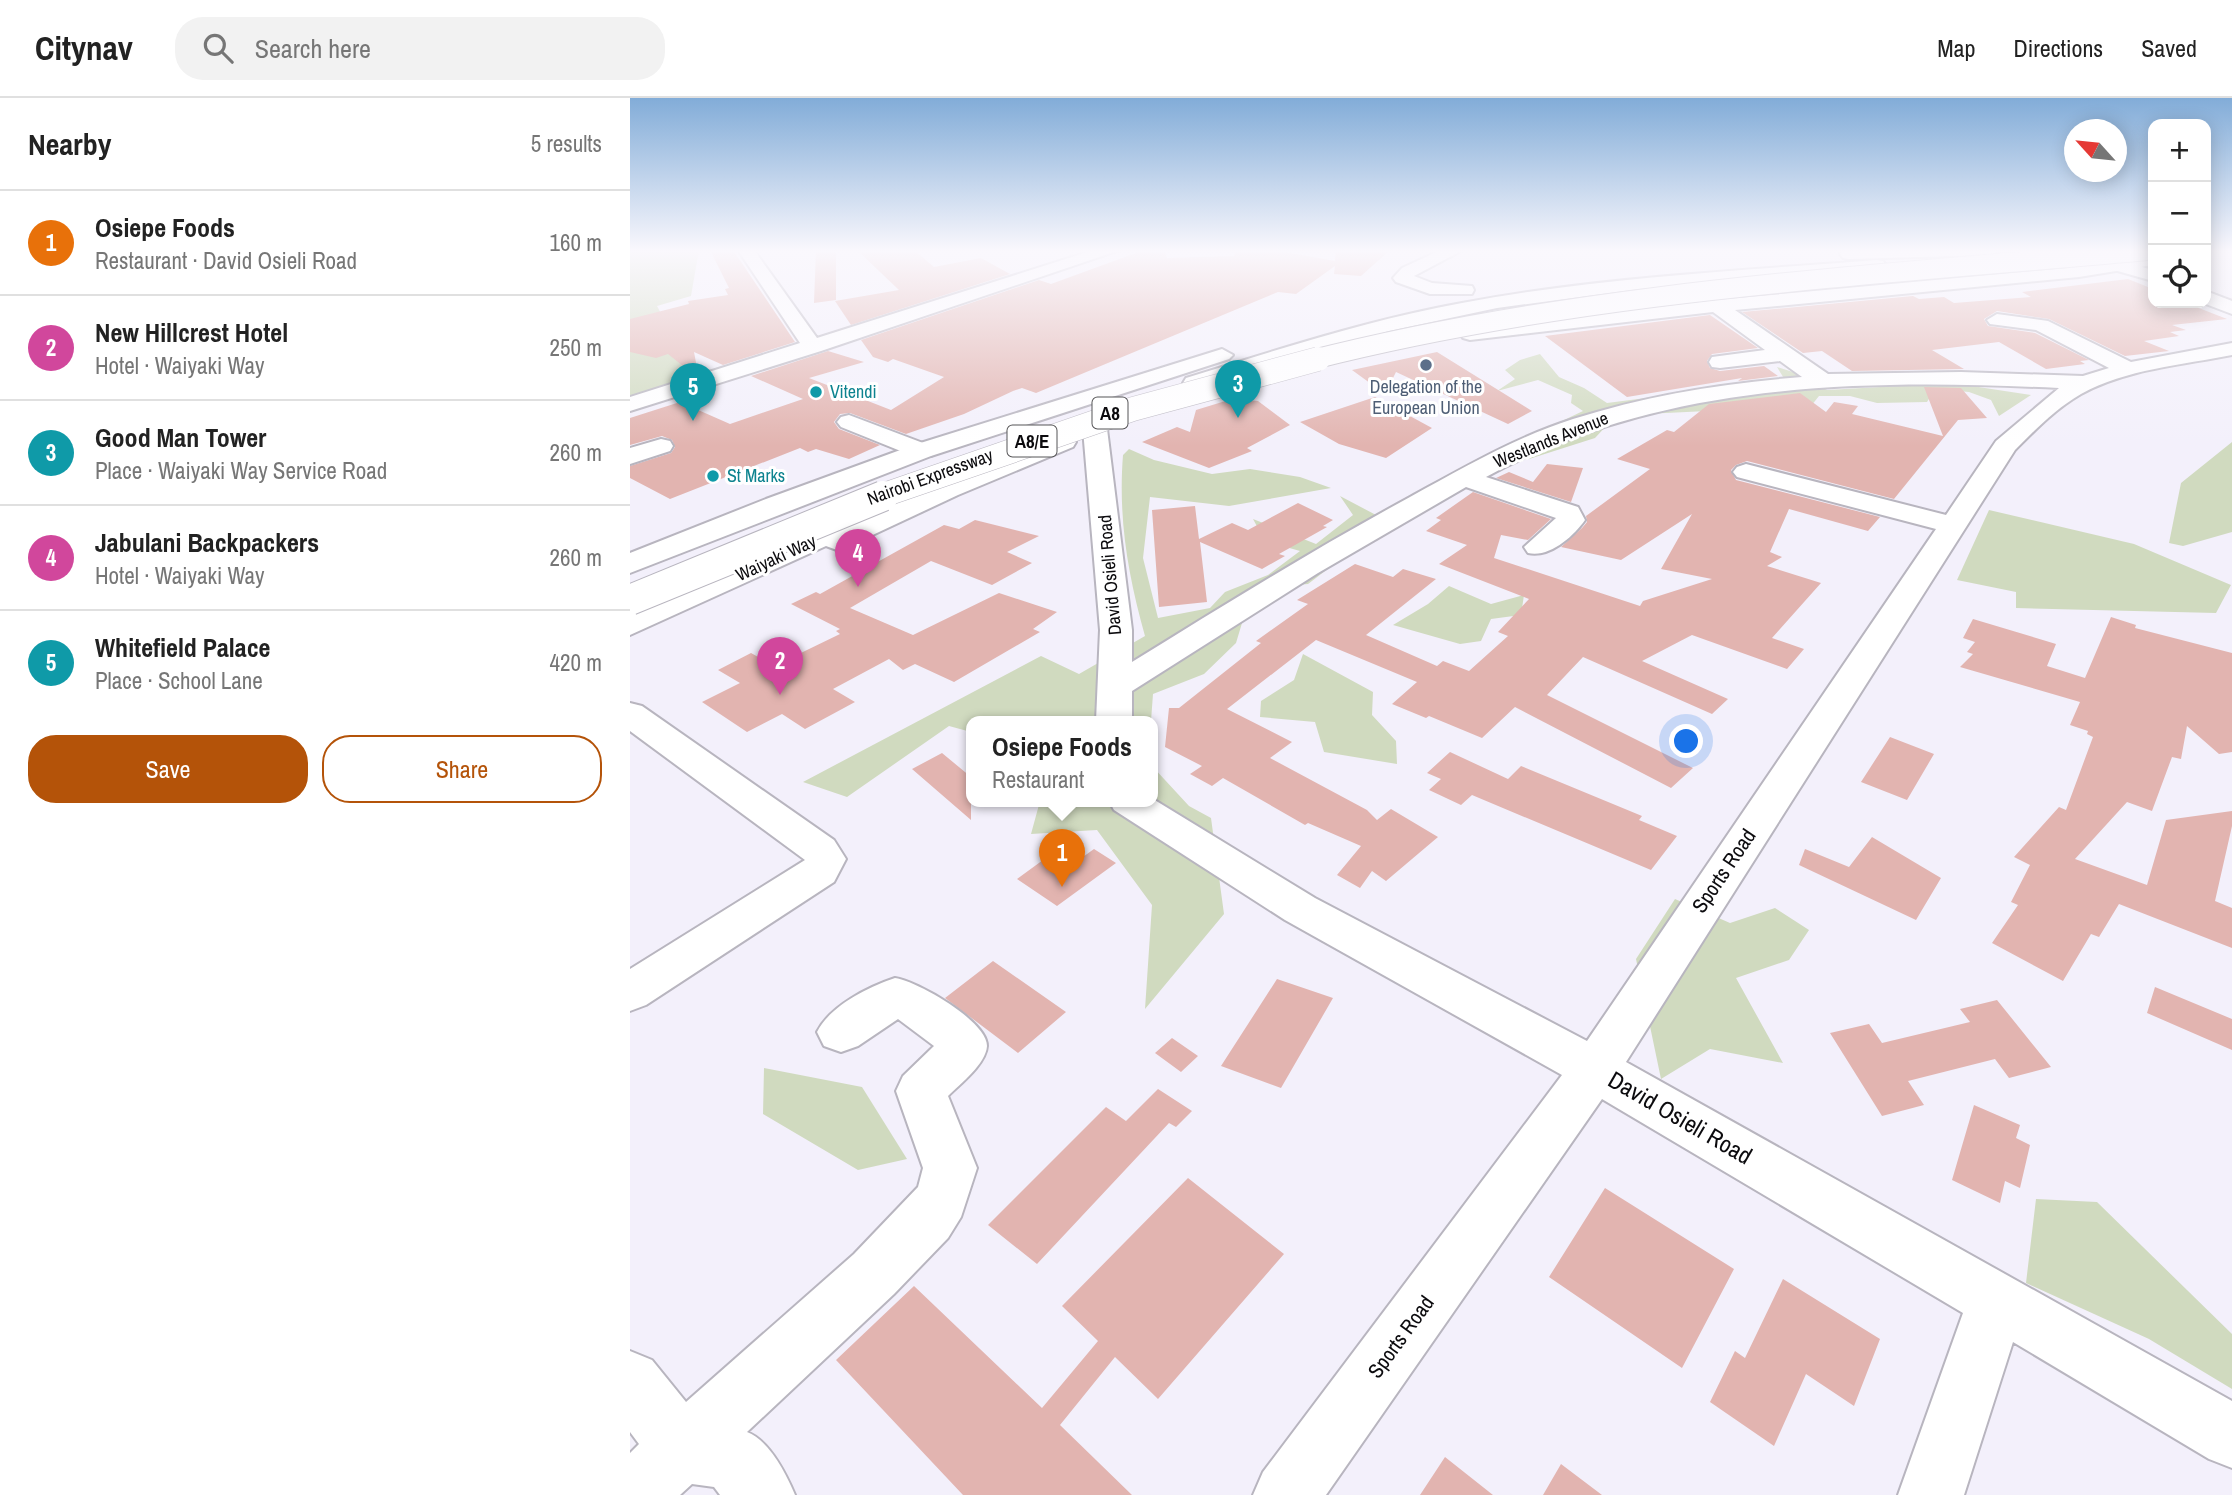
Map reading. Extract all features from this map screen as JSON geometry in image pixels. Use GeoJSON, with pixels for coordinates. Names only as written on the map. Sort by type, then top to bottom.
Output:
{"type":"FeatureCollection","features":[{"type":"Feature","properties":{"kind":"main road"},"geometry":{"type":"LineString","coordinates":[[789,315],[814,347]]}},
{"type":"Feature","properties":{"kind":"main road"},"geometry":{"type":"LineString","coordinates":[[630,404],[913,315]]}},
{"type":"Feature","properties":{"kind":"main road","name":"Waiyaki Way"},"geometry":{"type":"LineString","coordinates":[[630,625],[947,480],[1125,407],[1380,315]]}},
{"type":"Feature","properties":{"kind":"main road","name":"Nairobi Expressway"},"geometry":{"type":"LineString","coordinates":[[630,583],[891,478],[1091,411],[1201,378],[1381,335],[1493,315]]}},
{"type":"Feature","properties":{"kind":"main road","name":"Nairobi Expressway"},"geometry":{"type":"LineString","coordinates":[[630,600],[875,497],[1011,447],[1177,396],[1332,354],[1450,329],[1538,315]]}},
{"type":"Feature","properties":{"kind":"main road"},"geometry":{"type":"LineString","coordinates":[[630,641],[949,489],[1096,431],[1236,384],[1391,347],[1481,331],[1630,315]]}},
{"type":"Feature","properties":{"kind":"main road"},"geometry":{"type":"LineString","coordinates":[[1729,315],[1826,383]]}},
{"type":"Feature","properties":{"kind":"main road"},"geometry":{"type":"LineString","coordinates":[[1997,320],[2041,325],[2130,370]]}},
{"type":"Feature","properties":{"kind":"main road","name":"Waiyaki Way"},"geometry":{"type":"LineString","coordinates":[[630,564],[753,513],[922,451],[1136,381],[1363,322]]}},
{"type":"Feature","properties":{"kind":"main road"},"geometry":{"type":"LineString","coordinates":[[836,340],[872,351]]}},
{"type":"Feature","properties":{"kind":"main road","name":"Sports Road"},"geometry":{"type":"LineString","coordinates":[[1286,1495],[1595,1069],[2005,446],[2053,403],[2084,383],[2130,370],[2232,349]]}},
{"type":"Feature","properties":{"kind":"main road"},"geometry":{"type":"LineString","coordinates":[[1720,362],[1784,354]]}},
{"type":"Feature","properties":{"kind":"main road","name":"Westlands Avenue"},"geometry":{"type":"LineString","coordinates":[[1117,686],[1353,540],[1464,478],[1579,425],[1685,398],[1826,383],[2015,379],[2084,383]]}},
{"type":"Feature","properties":{"kind":"main road"},"geometry":{"type":"LineString","coordinates":[[1187,385],[1236,384]]}},
{"type":"Feature","properties":{"kind":"main road"},"geometry":{"type":"LineString","coordinates":[[1096,431],[1121,416],[1125,407]]}},
{"type":"Feature","properties":{"kind":"main road"},"geometry":{"type":"LineString","coordinates":[[849,422],[922,451]]}},
{"type":"Feature","properties":{"kind":"main road","name":"David Osieli Road"},"geometry":{"type":"LineString","coordinates":[[1096,431],[1116,631],[1114,716]]}},
{"type":"Feature","properties":{"kind":"main road"},"geometry":{"type":"LineString","coordinates":[[630,456],[661,446]]}},
{"type":"Feature","properties":{"kind":"main road"},"geometry":{"type":"LineString","coordinates":[[1746,472],[1953,526]]}},
{"type":"Feature","properties":{"kind":"main road"},"geometry":{"type":"LineString","coordinates":[[1464,478],[1568,513],[1571,520],[1538,547]]}},
{"type":"Feature","properties":{"kind":"main road"},"geometry":{"type":"LineString","coordinates":[[630,714],[820,850],[826,859],[819,871],[630,992]]}},
{"type":"Feature","properties":{"kind":"main road","name":"David Osieli Road"},"geometry":{"type":"LineString","coordinates":[[1138,807],[1300,909],[1595,1069],[2232,1436]]}},
{"type":"Feature","properties":{"kind":"main road"},"geometry":{"type":"LineString","coordinates":[[632,1495],[874,1274],[928,1219],[942,1199],[950,1168],[921,1091],[963,1048],[962,1040],[903,998],[895,996],[841,1032]]}},
{"type":"Feature","properties":{"kind":"main road"},"geometry":{"type":"LineString","coordinates":[[1931,1495],[1997,1300]]}},
{"type":"Feature","properties":{"kind":"main road"},"geometry":{"type":"LineString","coordinates":[[630,1382],[684,1450],[732,1458],[762,1495]]}},
{"type":"Feature","properties":{"kind":"green space"},"geometry":{"type":"Polygon","coordinates":[[[630,315],[662,315],[695,378],[630,399],[630,315]]]}},
{"type":"Feature","properties":{"kind":"green space"},"geometry":{"type":"Polygon","coordinates":[[[1540,354],[1559,377],[1584,388],[1607,403],[1785,380],[1777,367],[1799,374],[1827,390],[1952,383],[2031,395],[1999,416],[1991,400],[1969,392],[1935,389],[1927,402],[1877,403],[1850,396],[1819,396],[1811,406],[1645,414],[1611,421],[1595,438],[1529,459],[1541,431],[1583,411],[1571,403],[1572,395],[1538,380],[1497,391],[1515,379],[1505,370],[1520,360],[1540,354]]]}},
{"type":"Feature","properties":{"kind":"green space"},"geometry":{"type":"Polygon","coordinates":[[[2232,442],[2232,532],[2183,546],[2169,543],[2181,483],[2232,442]]]}},
{"type":"Feature","properties":{"kind":"green space"},"geometry":{"type":"Polygon","coordinates":[[[1129,449],[1154,460],[1212,474],[1250,469],[1300,477],[1331,488],[1229,506],[1150,497],[1143,558],[1158,618],[1210,608],[1225,592],[1268,575],[1300,551],[1265,541],[1253,519],[1316,544],[1353,515],[1340,496],[1376,515],[1329,568],[1308,584],[1262,588],[1242,623],[1236,643],[1204,674],[1153,694],[1151,716],[966,716],[966,731],[949,726],[847,797],[803,782],[1041,656],[1079,674],[1145,636],[1129,569],[1123,524],[1123,455],[1129,449]]]}},
{"type":"Feature","properties":{"kind":"green space"},"geometry":{"type":"Polygon","coordinates":[[[1989,510],[2134,544],[2231,585],[2216,613],[2016,608],[2016,592],[1957,580],[1989,510]]]}},
{"type":"Feature","properties":{"kind":"green space"},"geometry":{"type":"Polygon","coordinates":[[[1449,586],[1491,604],[1524,595],[1521,615],[1491,619],[1481,641],[1460,644],[1393,625],[1428,604],[1449,586]]]}},
{"type":"Feature","properties":{"kind":"green space"},"geometry":{"type":"Polygon","coordinates":[[[1303,654],[1373,692],[1372,715],[1396,741],[1397,764],[1324,752],[1315,722],[1260,717],[1261,701],[1294,680],[1303,654]]]}},
{"type":"Feature","properties":{"kind":"green space"},"geometry":{"type":"Polygon","coordinates":[[[1158,772],[1189,806],[1211,818],[1224,914],[1145,1009],[1152,905],[1097,830],[1031,834],[1038,807],[1158,807],[1158,772]]]}},
{"type":"Feature","properties":{"kind":"green space"},"geometry":{"type":"Polygon","coordinates":[[[1675,899],[1730,923],[1775,908],[1809,930],[1789,960],[1736,978],[1783,1063],[1710,1049],[1661,1079],[1636,959],[1675,899]]]}},
{"type":"Feature","properties":{"kind":"green space"},"geometry":{"type":"Polygon","coordinates":[[[764,1068],[862,1087],[907,1159],[858,1170],[763,1114],[764,1068]]]}},
{"type":"Feature","properties":{"kind":"green space"},"geometry":{"type":"Polygon","coordinates":[[[2036,1199],[2097,1202],[2232,1334],[2232,1389],[2149,1339],[2026,1283],[2036,1199]]]}},
{"type":"Feature","properties":{"kind":"building"},"geometry":{"type":"Polygon","coordinates":[[[645,315],[777,315],[795,342],[723,365],[694,352],[698,373],[693,374],[668,354],[656,358],[630,352],[630,319],[645,315]]]}},
{"type":"Feature","properties":{"kind":"building"},"geometry":{"type":"Polygon","coordinates":[[[844,315],[882,315],[851,325],[844,315]]]}},
{"type":"Feature","properties":{"kind":"building"},"geometry":{"type":"Polygon","coordinates":[[[935,315],[1222,315],[1036,393],[1022,388],[964,414],[906,434],[850,413],[840,414],[834,422],[839,429],[880,445],[849,459],[816,449],[808,452],[800,448],[670,499],[630,478],[630,466],[671,453],[675,447],[672,440],[662,436],[630,445],[630,418],[680,402],[730,424],[803,399],[751,376],[828,351],[864,362],[809,378],[891,410],[944,377],[893,359],[888,362],[873,357],[861,340],[935,315]]]}},
{"type":"Feature","properties":{"kind":"building"},"geometry":{"type":"Polygon","coordinates":[[[1710,315],[1758,348],[1712,354],[1707,361],[1710,368],[1720,371],[1764,366],[1778,376],[1738,381],[1742,378],[1627,397],[1545,336],[1710,315]]]}},
{"type":"Feature","properties":{"kind":"building"},"geometry":{"type":"Polygon","coordinates":[[[1747,315],[1990,315],[1984,319],[1988,326],[2035,333],[2089,360],[2080,361],[2085,364],[2046,369],[1999,342],[1932,350],[1964,369],[1852,371],[1822,351],[1803,353],[1747,315]]]}},
{"type":"Feature","properties":{"kind":"building"},"geometry":{"type":"Polygon","coordinates":[[[2024,315],[2217,315],[2227,319],[2172,325],[2186,330],[2170,332],[2179,336],[2144,341],[2169,351],[2125,356],[2049,319],[2024,315]]]}},
{"type":"Feature","properties":{"kind":"building"},"geometry":{"type":"Polygon","coordinates":[[[1437,352],[1532,411],[1508,424],[1396,372],[1385,394],[1352,370],[1437,352]]]}},
{"type":"Feature","properties":{"kind":"building"},"geometry":{"type":"Polygon","coordinates":[[[1924,387],[1961,388],[1987,418],[1958,420],[1894,499],[1747,461],[1731,470],[1736,480],[1880,517],[1868,531],[1789,509],[1770,552],[1782,557],[1767,566],[1821,583],[1772,638],[1804,649],[1787,669],[1692,635],[1642,661],[1728,699],[1712,714],[1583,657],[1547,695],[1693,768],[1671,788],[1515,707],[1482,738],[1392,704],[1417,682],[1316,640],[1227,709],[1292,742],[1270,758],[1367,810],[1377,820],[1391,809],[1438,837],[1386,881],[1372,871],[1360,888],[1337,875],[1361,846],[1308,823],[1305,825],[1223,778],[1212,786],[1190,774],[1202,766],[1165,747],[1169,708],[1179,708],[1261,643],[1256,641],[1308,604],[1297,600],[1355,564],[1393,577],[1403,569],[1436,579],[1366,635],[1437,666],[1443,661],[1469,671],[1508,636],[1498,632],[1529,599],[1439,564],[1467,545],[1426,531],[1441,520],[1436,518],[1473,492],[1551,519],[1528,540],[1501,535],[1494,558],[1640,606],[1643,601],[1712,579],[1661,569],[1692,514],[1621,560],[1561,547],[1587,522],[1586,516],[1650,469],[1617,459],[1667,430],[1674,432],[1709,404],[1800,393],[1826,412],[1834,402],[1858,406],[1852,414],[1943,436],[1924,387]]]}},
{"type":"Feature","properties":{"kind":"building"},"geometry":{"type":"Polygon","coordinates":[[[1375,397],[1432,428],[1386,458],[1339,444],[1300,422],[1375,397]]]}},
{"type":"Feature","properties":{"kind":"building"},"geometry":{"type":"Polygon","coordinates":[[[1232,399],[1258,401],[1290,425],[1247,448],[1252,451],[1209,468],[1142,442],[1177,427],[1190,432],[1196,410],[1232,399]]]}},
{"type":"Feature","properties":{"kind":"building"},"geometry":{"type":"Polygon","coordinates":[[[1547,464],[1583,468],[1571,502],[1496,478],[1509,472],[1533,482],[1547,464]]]}},
{"type":"Feature","properties":{"kind":"building"},"geometry":{"type":"Polygon","coordinates":[[[1298,503],[1333,520],[1323,526],[1327,527],[1279,554],[1285,556],[1262,569],[1200,542],[1207,602],[1159,607],[1152,510],[1195,506],[1199,539],[1232,523],[1248,530],[1298,503]]]}},
{"type":"Feature","properties":{"kind":"building"},"geometry":{"type":"Polygon","coordinates":[[[975,520],[1039,536],[1007,552],[1032,563],[992,585],[931,561],[850,608],[913,635],[999,593],[1057,612],[1033,629],[1040,632],[954,682],[915,664],[903,670],[889,659],[833,689],[855,702],[805,729],[782,714],[747,732],[702,702],[740,683],[718,670],[751,653],[774,666],[840,634],[836,631],[840,629],[791,604],[816,592],[820,594],[944,525],[959,529],[975,520]]]}},
{"type":"Feature","properties":{"kind":"building"},"geometry":{"type":"Polygon","coordinates":[[[2111,617],[2136,625],[2135,628],[2232,653],[2232,752],[2219,754],[2187,726],[2181,759],[2172,757],[2152,811],[2127,802],[2075,859],[2147,885],[2166,820],[2232,811],[2232,826],[2215,901],[2232,908],[2232,948],[2119,904],[2099,937],[2091,934],[2063,981],[1992,943],[2018,905],[2011,902],[2030,865],[2014,857],[2059,807],[2066,810],[2093,737],[2087,734],[2088,731],[2070,725],[2080,702],[1960,667],[1973,654],[1967,652],[1975,642],[1963,638],[1973,619],[2056,644],[2047,666],[2085,678],[2111,617]]]}},
{"type":"Feature","properties":{"kind":"building"},"geometry":{"type":"Polygon","coordinates":[[[1890,737],[1934,754],[1907,800],[1861,782],[1890,737]]]}},
{"type":"Feature","properties":{"kind":"building"},"geometry":{"type":"Polygon","coordinates":[[[1450,752],[1508,779],[1521,766],[1642,816],[1639,820],[1677,836],[1651,870],[1472,795],[1461,805],[1429,790],[1441,779],[1427,773],[1450,752]]]}},
{"type":"Feature","properties":{"kind":"building"},"geometry":{"type":"Polygon","coordinates":[[[942,753],[966,773],[966,807],[971,807],[971,820],[912,769],[942,753]]]}},
{"type":"Feature","properties":{"kind":"building"},"geometry":{"type":"Polygon","coordinates":[[[1872,837],[1941,878],[1916,920],[1799,865],[1805,849],[1849,867],[1872,837]]]}},
{"type":"Feature","properties":{"kind":"building"},"geometry":{"type":"Polygon","coordinates":[[[1094,849],[1116,863],[1057,906],[1017,879],[1043,860],[1062,872],[1094,849]]]}},
{"type":"Feature","properties":{"kind":"building"},"geometry":{"type":"Polygon","coordinates":[[[993,961],[1066,1012],[1018,1053],[945,998],[993,961]]]}},
{"type":"Feature","properties":{"kind":"building"},"geometry":{"type":"Polygon","coordinates":[[[1277,979],[1333,998],[1281,1088],[1221,1066],[1277,979]]]}},
{"type":"Feature","properties":{"kind":"building"},"geometry":{"type":"Polygon","coordinates":[[[2155,987],[2232,1019],[2232,1050],[2147,1013],[2155,987]]]}},
{"type":"Feature","properties":{"kind":"building"},"geometry":{"type":"Polygon","coordinates":[[[1997,1000],[2051,1067],[2009,1078],[1995,1059],[1908,1081],[1924,1105],[1882,1116],[1830,1033],[1869,1024],[1882,1043],[1970,1022],[1960,1009],[1997,1000]]]}},
{"type":"Feature","properties":{"kind":"building"},"geometry":{"type":"Polygon","coordinates":[[[1172,1038],[1198,1056],[1181,1072],[1155,1053],[1172,1038]]]}},
{"type":"Feature","properties":{"kind":"building"},"geometry":{"type":"Polygon","coordinates":[[[1158,1089],[1192,1111],[1176,1127],[1169,1123],[1037,1264],[988,1225],[1106,1107],[1126,1121],[1158,1089]]]}},
{"type":"Feature","properties":{"kind":"building"},"geometry":{"type":"Polygon","coordinates":[[[1974,1105],[2020,1125],[2016,1138],[2030,1145],[2020,1188],[2005,1181],[2000,1203],[1952,1180],[1974,1105]]]}},
{"type":"Feature","properties":{"kind":"building"},"geometry":{"type":"Polygon","coordinates":[[[1188,1178],[1284,1254],[1158,1399],[1115,1357],[1060,1425],[1132,1495],[963,1495],[836,1360],[914,1286],[1042,1408],[1098,1341],[1062,1306],[1188,1178]]]}},
{"type":"Feature","properties":{"kind":"building"},"geometry":{"type":"Polygon","coordinates":[[[1605,1188],[1734,1269],[1682,1368],[1549,1277],[1605,1188]]]}},
{"type":"Feature","properties":{"kind":"building"},"geometry":{"type":"Polygon","coordinates":[[[1783,1279],[1880,1339],[1854,1406],[1806,1374],[1774,1446],[1710,1402],[1735,1351],[1745,1358],[1783,1279]]]}},
{"type":"Feature","properties":{"kind":"building"},"geometry":{"type":"Polygon","coordinates":[[[1445,1457],[1493,1495],[1420,1495],[1445,1457]]]}},
{"type":"Feature","properties":{"kind":"building"},"geometry":{"type":"Polygon","coordinates":[[[1561,1464],[1602,1495],[1543,1495],[1561,1464]]]}},
{"type":"Feature","properties":{"kind":"place","name":"Delegation of the European Union"},"geometry":{"type":"Point","coordinates":[1426,365]}},
{"type":"Feature","properties":{"kind":"place","name":"Vitendi"},"geometry":{"type":"Point","coordinates":[816,392]}},
{"type":"Feature","properties":{"kind":"place","name":"Good Man Tower"},"geometry":{"type":"Point","coordinates":[1238,418]}},
{"type":"Feature","properties":{"kind":"place","name":"Whitefield Palace"},"geometry":{"type":"Point","coordinates":[693,421]}},
{"type":"Feature","properties":{"kind":"place","name":"St Marks"},"geometry":{"type":"Point","coordinates":[713,476]}},
{"type":"Feature","properties":{"kind":"place","name":"Jabulani Backpackers"},"geometry":{"type":"Point","coordinates":[858,587]}},
{"type":"Feature","properties":{"kind":"place","name":"New Hillcrest Hotel"},"geometry":{"type":"Point","coordinates":[780,695]}},
{"type":"Feature","properties":{"kind":"place","name":"Osiepe Foods"},"geometry":{"type":"Point","coordinates":[1062,887]}}]}
